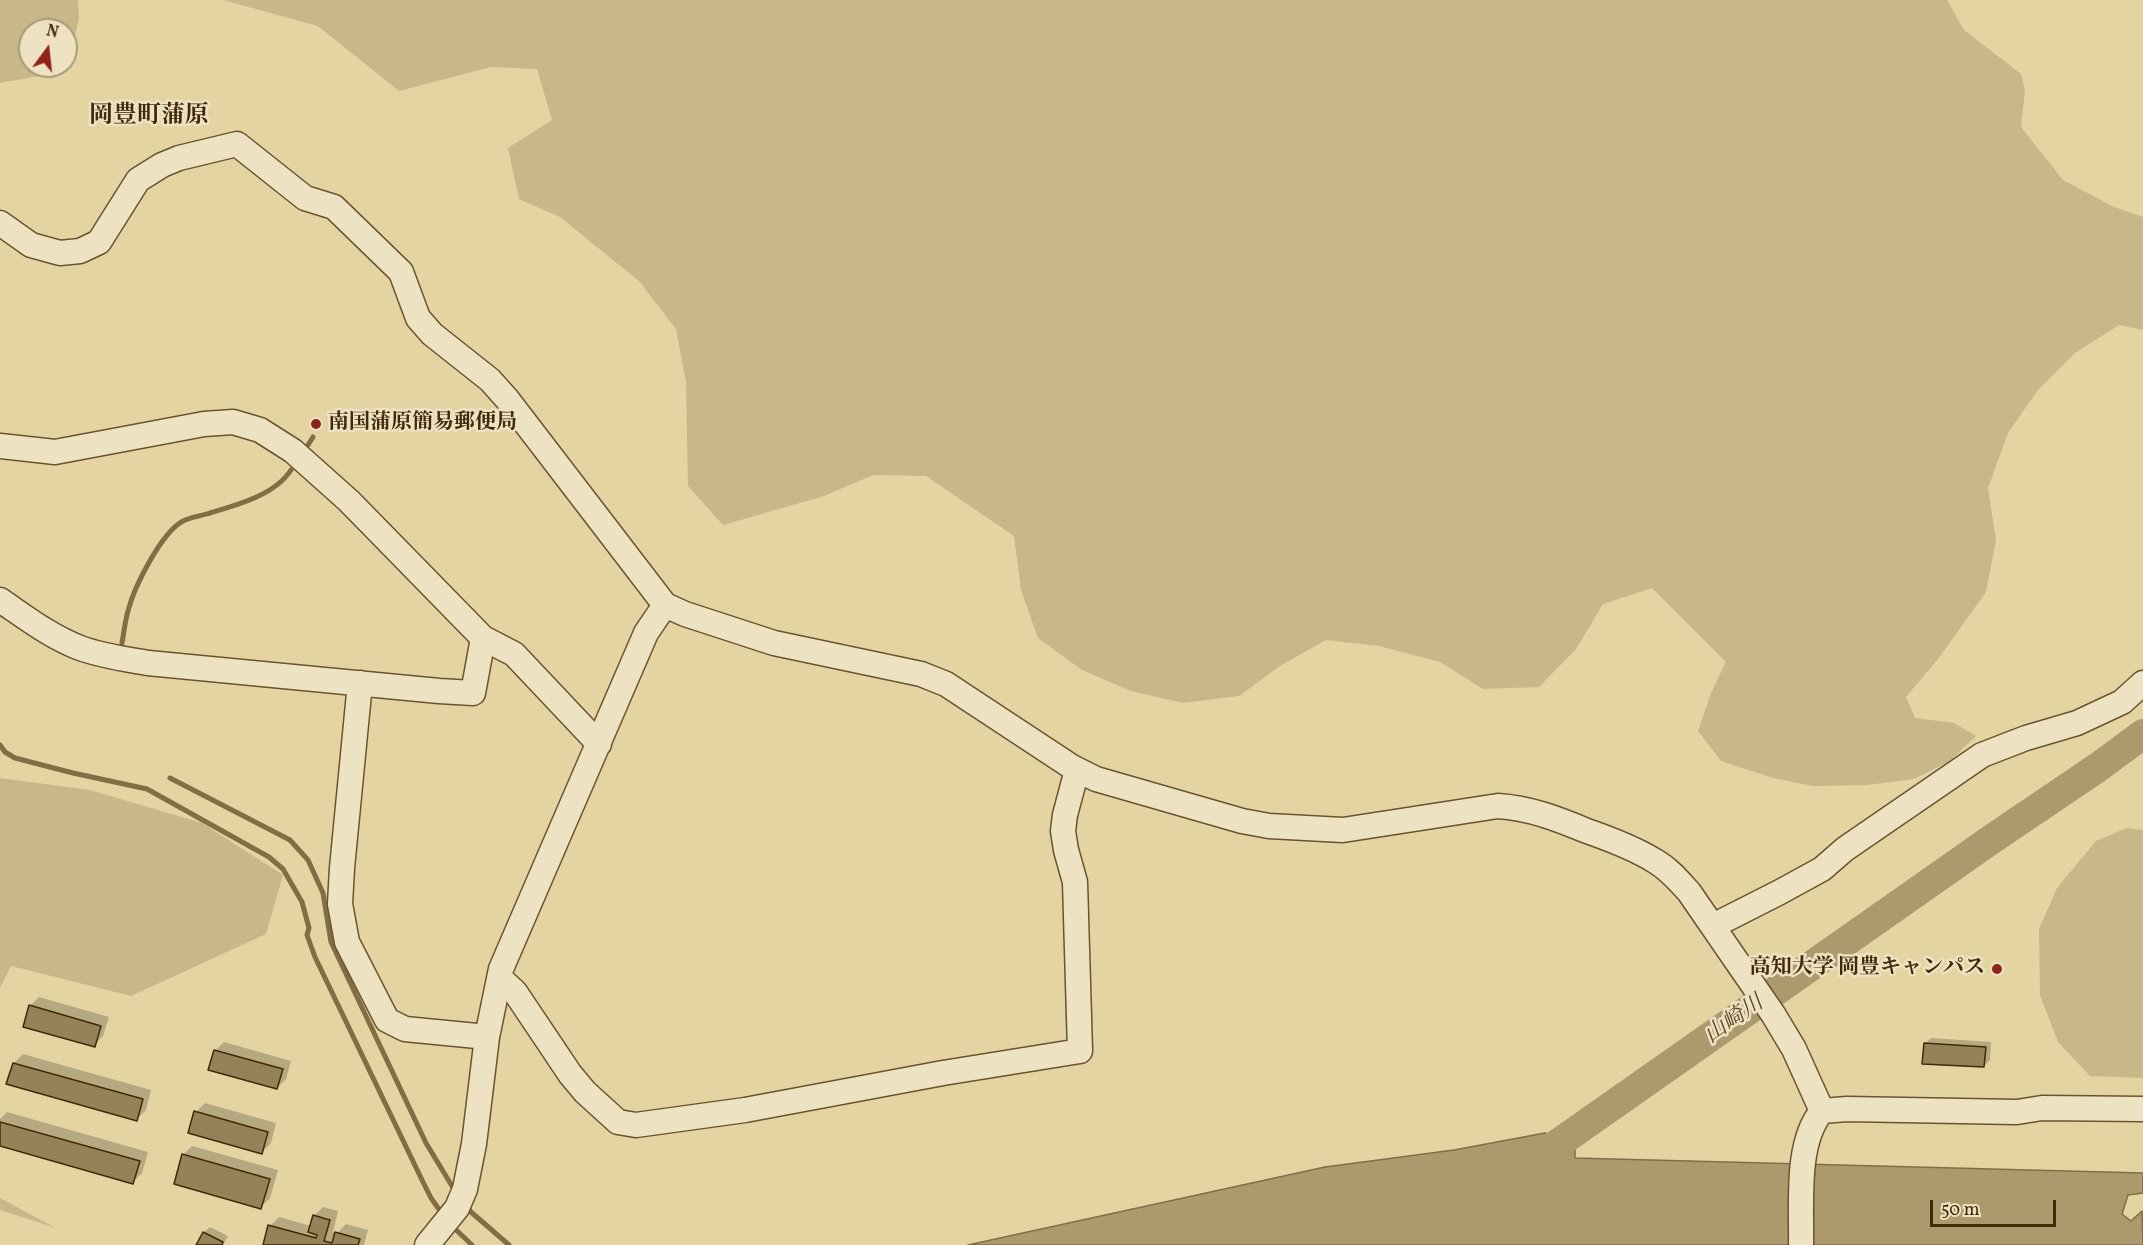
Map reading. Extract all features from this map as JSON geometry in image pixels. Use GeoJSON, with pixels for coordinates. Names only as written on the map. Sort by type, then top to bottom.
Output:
{"type":"FeatureCollection","features":[{"type":"Feature","properties":{"kind":"street"},"geometry":{"type":"LineString","coordinates":[[0,223],[31,245],[60,253],[80,252],[99,242],[138,180],[178,158],[237,144],[305,198],[334,207],[400,272],[418,318],[432,334],[490,380],[507,399],[665,605],[774,643],[929,677],[946,684],[1077,770],[1116,786],[1242,821],[1269,826],[1343,830],[1498,806],[1539,812],[1606,838],[1656,861],[1674,875],[1713,926],[1773,1014],[1794,1049],[1822,1111]]}},
{"type":"Feature","properties":{"kind":"street"},"geometry":{"type":"LineString","coordinates":[[0,446],[55,452],[204,424],[233,422],[260,430],[293,451],[349,501],[483,639],[514,654],[599,744]]}},
{"type":"Feature","properties":{"kind":"street"},"geometry":{"type":"LineString","coordinates":[[0,600],[46,631],[79,648],[115,658],[473,693],[483,639]]}},
{"type":"Feature","properties":{"kind":"street"},"geometry":{"type":"LineString","coordinates":[[427,1245],[455,1208],[474,1144],[487,1037],[501,969],[646,633],[665,605]]}},
{"type":"Feature","properties":{"kind":"street"},"geometry":{"type":"LineString","coordinates":[[360,683],[340,904],[347,942],[387,1020],[405,1029],[487,1037]]}},
{"type":"Feature","properties":{"kind":"street"},"geometry":{"type":"LineString","coordinates":[[1713,926],[1822,869],[1845,849],[1982,755],[2026,738],[2077,723],[2122,702],[2143,683]]}},
{"type":"Feature","properties":{"kind":"street"},"geometry":{"type":"LineString","coordinates":[[500,978],[515,992],[570,1074],[585,1092],[618,1122],[636,1125],[745,1110],[943,1073],[1080,1051],[1076,882],[1063,831],[1077,770]]}},
{"type":"Feature","properties":{"kind":"street"},"geometry":{"type":"LineString","coordinates":[[1801,1245],[1804,1152],[1813,1122],[1822,1111],[1847,1109],[2017,1112],[2043,1108],[2143,1109]]}},
{"type":"Feature","properties":{"kind":"shaded area"},"geometry":{"type":"Polygon","coordinates":[[[0,0],[78,0],[79,18],[78,22],[78,18],[18,18],[18,78],[28,78],[0,83],[0,0]]]}},
{"type":"Feature","properties":{"kind":"shaded area"},"geometry":{"type":"Polygon","coordinates":[[[223,0],[1947,0],[1964,30],[2021,74],[2025,90],[2021,127],[2063,180],[2114,207],[2143,217],[2143,330],[2119,325],[2075,353],[2038,390],[2008,433],[1988,488],[1996,540],[1986,592],[1938,659],[1906,697],[1915,718],[1954,723],[1976,736],[1950,761],[1914,779],[1867,785],[1813,786],[1773,778],[1721,761],[1698,731],[1711,693],[1726,662],[1652,588],[1603,604],[1576,649],[1539,687],[1483,689],[1440,662],[1379,646],[1326,640],[1280,666],[1239,696],[1183,703],[1131,691],[1082,670],[1038,638],[1021,590],[1014,536],[926,476],[873,475],[824,496],[723,525],[688,486],[686,382],[676,329],[639,281],[560,217],[519,199],[508,148],[552,120],[537,69],[491,67],[399,91],[318,26],[223,0]]]}},
{"type":"Feature","properties":{"kind":"shaded area"},"geometry":{"type":"Polygon","coordinates":[[[0,778],[90,790],[202,823],[283,875],[266,934],[131,996],[11,966],[0,988],[0,778]]]}},
{"type":"Feature","properties":{"kind":"shaded area"},"geometry":{"type":"Polygon","coordinates":[[[2126,828],[2143,830],[2143,1078],[2090,1076],[2058,1042],[2040,995],[2039,929],[2057,888],[2096,841],[2126,828]]]}},
{"type":"Feature","properties":{"kind":"shaded area"},"geometry":{"type":"Polygon","coordinates":[[[1545,1133],[1575,1148],[1575,1158],[2143,1173],[2143,1193],[2128,1195],[2122,1214],[2131,1221],[2142,1211],[2143,1245],[968,1245],[1325,1167],[1454,1150],[1545,1133]]]}},
{"type":"Feature","properties":{"kind":"shaded area"},"geometry":{"type":"Polygon","coordinates":[[[0,1198],[56,1228],[0,1210],[0,1198]]]}},
{"type":"Feature","properties":{"kind":"building"},"geometry":{"type":"Polygon","coordinates":[[[29,1005],[101,1026],[95,1047],[23,1027],[29,1005]]]}},
{"type":"Feature","properties":{"kind":"building"},"geometry":{"type":"Polygon","coordinates":[[[1924,1043],[1986,1047],[1984,1067],[1922,1064],[1924,1043]]]}},
{"type":"Feature","properties":{"kind":"building"},"geometry":{"type":"Polygon","coordinates":[[[214,1050],[283,1069],[277,1089],[208,1070],[214,1050]]]}},
{"type":"Feature","properties":{"kind":"building"},"geometry":{"type":"Polygon","coordinates":[[[13,1063],[143,1099],[137,1121],[6,1084],[13,1063]]]}},
{"type":"Feature","properties":{"kind":"building"},"geometry":{"type":"Polygon","coordinates":[[[194,1111],[268,1132],[262,1154],[188,1133],[194,1111]]]}},
{"type":"Feature","properties":{"kind":"building"},"geometry":{"type":"Polygon","coordinates":[[[0,1122],[140,1161],[133,1184],[0,1146],[0,1122]]]}},
{"type":"Feature","properties":{"kind":"building"},"geometry":{"type":"Polygon","coordinates":[[[182,1154],[270,1179],[261,1209],[174,1184],[182,1154]]]}},
{"type":"Feature","properties":{"kind":"building"},"geometry":{"type":"Polygon","coordinates":[[[313,1215],[330,1220],[324,1241],[332,1243],[335,1232],[360,1239],[358,1245],[263,1245],[268,1225],[316,1238],[317,1235],[308,1232],[313,1215]]]}},
{"type":"Feature","properties":{"kind":"building"},"geometry":{"type":"Polygon","coordinates":[[[203,1232],[223,1242],[222,1245],[196,1245],[203,1232]]]}},
{"type":"Feature","properties":{"kind":"waterway"},"geometry":{"type":"LineString","coordinates":[[308,445],[313,437]]}},
{"type":"Feature","properties":{"kind":"waterway"},"geometry":{"type":"LineString","coordinates":[[122,643],[127,615],[136,588],[158,548],[175,527],[183,521],[255,498],[275,486],[291,470]]}},
{"type":"Feature","properties":{"kind":"waterway","name":"山崎川"},"geometry":{"type":"LineString","coordinates":[[1529,1164],[2143,734]]}},
{"type":"Feature","properties":{"kind":"waterway"},"geometry":{"type":"LineString","coordinates":[[0,745],[5,752],[15,758],[147,789],[269,857],[283,869],[302,902],[309,928],[307,935],[315,957],[422,1180],[443,1215]]}},
{"type":"Feature","properties":{"kind":"waterway"},"geometry":{"type":"LineString","coordinates":[[170,778],[290,840],[308,860],[323,893],[331,942],[426,1143],[455,1191]]}},
{"type":"Feature","properties":{"kind":"waterway"},"geometry":{"type":"LineString","coordinates":[[466,1205],[509,1245]]}},
{"type":"Feature","properties":{"kind":"waterway"},"geometry":{"type":"LineString","coordinates":[[451,1225],[472,1245]]}},
{"type":"Feature","properties":{"kind":"place","name":"南国蒲原簡易郵便局"},"geometry":{"type":"Point","coordinates":[316,424]}},
{"type":"Feature","properties":{"kind":"place","name":"高知大学 岡豊キャンパス"},"geometry":{"type":"Point","coordinates":[1997,969]}},
{"type":"Feature","properties":{"kind":"district","name":"岡豊町蒲原"},"geometry":{"type":"Point","coordinates":[149,118]}}]}
